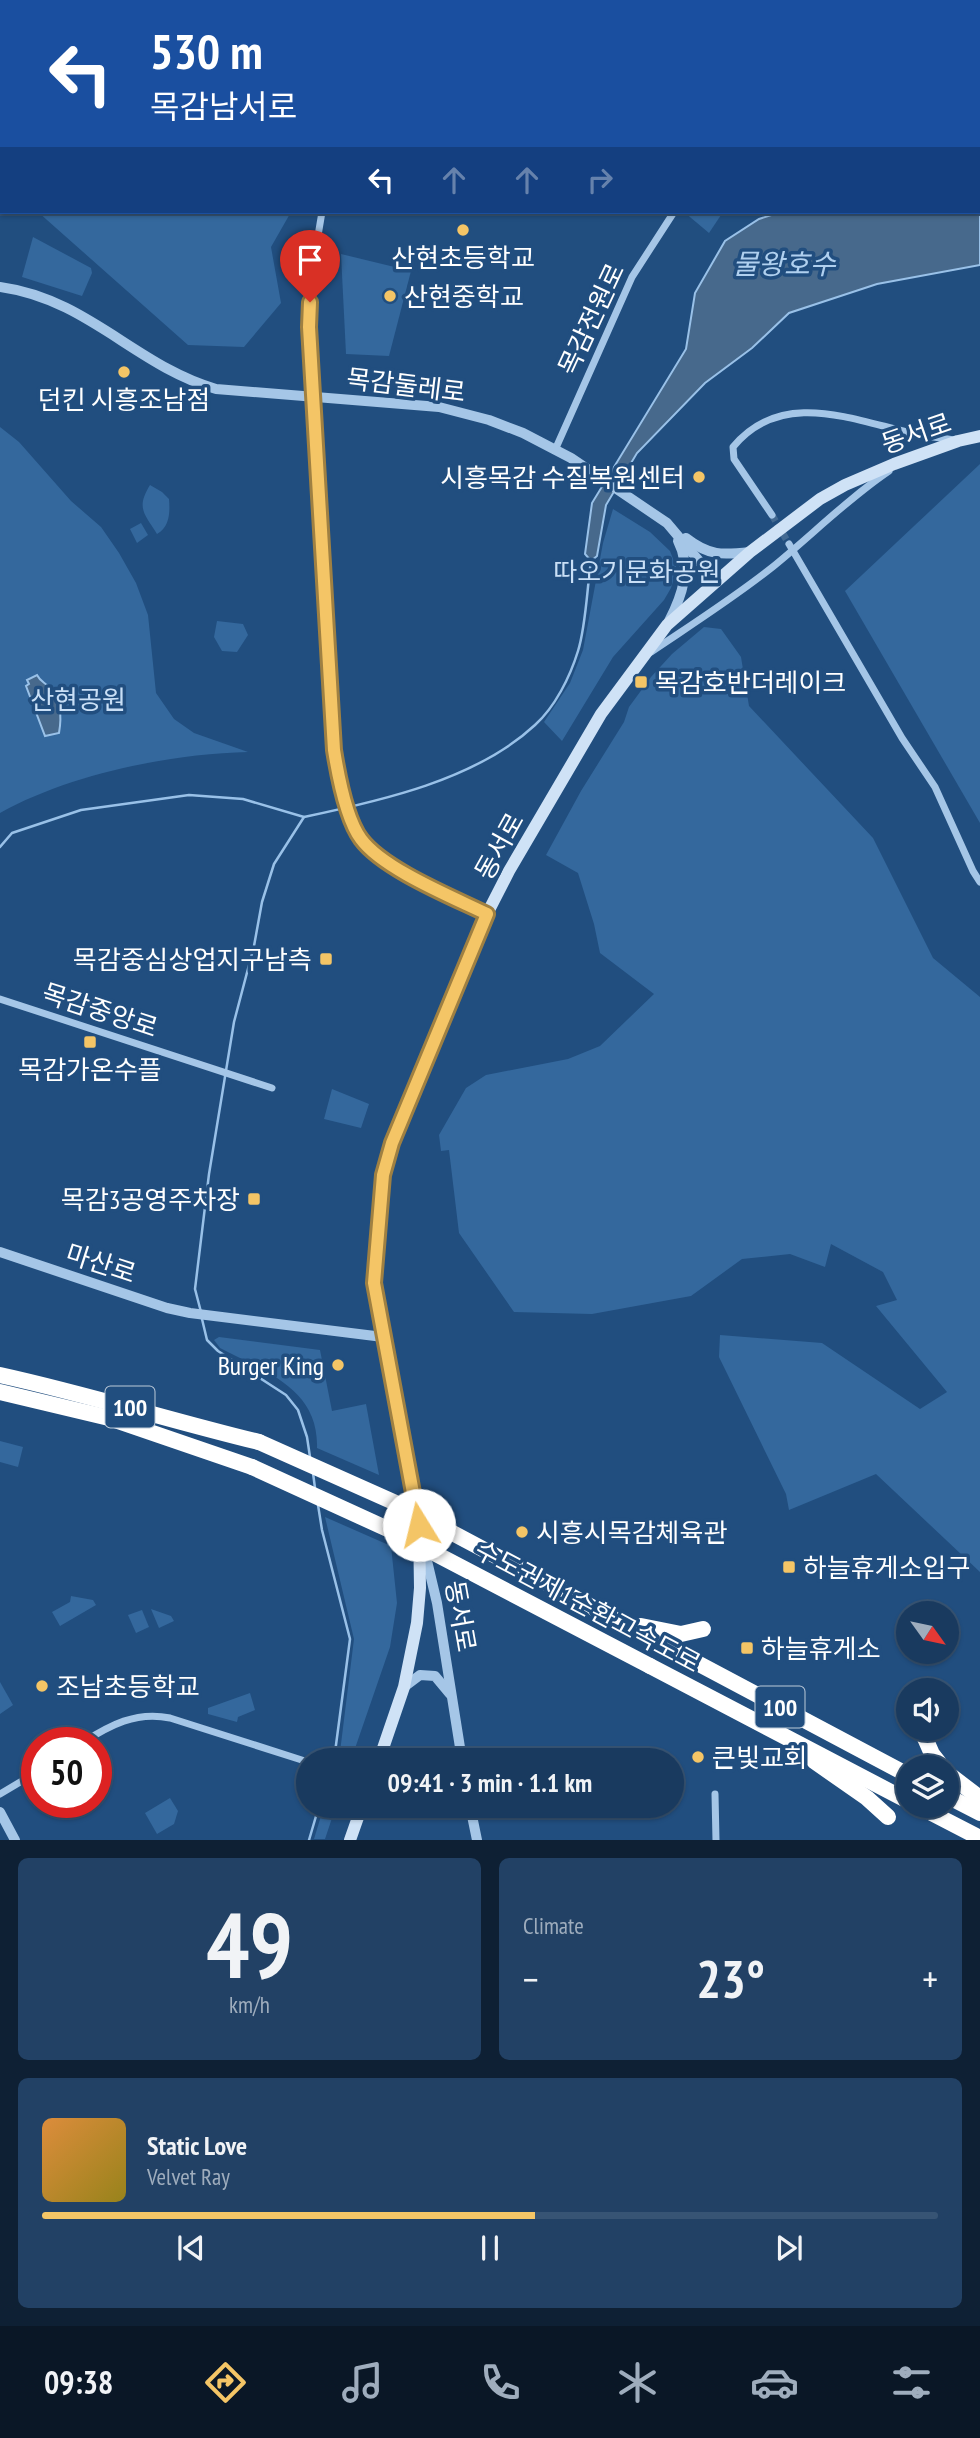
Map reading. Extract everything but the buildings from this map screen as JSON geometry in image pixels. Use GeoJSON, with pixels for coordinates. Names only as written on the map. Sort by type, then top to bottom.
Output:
{"type":"FeatureCollection","features":[{"type":"Feature","properties":{"kind":"highway","name":"수도권제1순환고속도로"},"geometry":{"type":"LineString","coordinates":[[0,1375],[107,1400],[259,1442],[398,1504],[896,1769]]}},
{"type":"Feature","properties":{"kind":"highway","name":"수도권제1순환고속도로"},"geometry":{"type":"LineString","coordinates":[[0,1392],[109,1418],[252,1467],[335,1503],[896,1795]]}},
{"type":"Feature","properties":{"kind":"highway"},"geometry":{"type":"LineString","coordinates":[[598,1609],[662,1631],[687,1634],[703,1629]]}},
{"type":"Feature","properties":{"kind":"highway"},"geometry":{"type":"LineString","coordinates":[[779,1734],[844,1784],[867,1798],[887,1817]]}},
{"type":"Feature","properties":{"kind":"highway"},"geometry":{"type":"LineString","coordinates":[[959,1782],[980,1798]]}},
{"type":"Feature","properties":{"kind":"highway"},"geometry":{"type":"LineString","coordinates":[[959,1802],[980,1813]]}},
{"type":"Feature","properties":{"kind":"highway"},"geometry":{"type":"LineString","coordinates":[[941,1818],[980,1838]]}},
{"type":"Feature","properties":{"kind":"main road","name":"동서로"},"geometry":{"type":"LineString","coordinates":[[419,1525],[374,1283],[383,1175],[407,1103],[487,914],[601,714],[667,625],[750,552],[820,499],[845,485],[909,458],[980,436]]}},
{"type":"Feature","properties":{"kind":"main road"},"geometry":{"type":"LineString","coordinates":[[383,1748],[404,1687],[417,1623],[420,1588],[419,1525]]}},
{"type":"Feature","properties":{"kind":"main road"},"geometry":{"type":"LineString","coordinates":[[350,1839],[358,1818]]}},
{"type":"Feature","properties":{"kind":"street"},"geometry":{"type":"LineString","coordinates":[[322,214],[311,276],[309,314],[334,750],[345,801],[360,839],[379,856],[404,872],[487,914]]}},
{"type":"Feature","properties":{"kind":"street","name":"목감전원로"},"geometry":{"type":"LineString","coordinates":[[555,450],[632,277],[673,214]]}},
{"type":"Feature","properties":{"kind":"street","name":"목감둘레로"},"geometry":{"type":"LineString","coordinates":[[0,287],[19,290],[71,310],[102,327],[165,370],[216,390],[439,407],[489,420],[523,433],[571,458],[667,523]]}},
{"type":"Feature","properties":{"kind":"street"},"geometry":{"type":"LineString","coordinates":[[772,515],[734,459],[733,447],[745,432],[772,418],[809,411],[858,418],[911,433],[958,441]]}},
{"type":"Feature","properties":{"kind":"street"},"geometry":{"type":"LineString","coordinates":[[639,661],[758,579],[791,547],[834,512],[909,458]]}},
{"type":"Feature","properties":{"kind":"street"},"geometry":{"type":"LineString","coordinates":[[667,523],[706,551],[716,554],[750,552]]}},
{"type":"Feature","properties":{"kind":"street"},"geometry":{"type":"LineString","coordinates":[[667,523],[716,581]]}},
{"type":"Feature","properties":{"kind":"street"},"geometry":{"type":"LineString","coordinates":[[667,523],[680,544],[685,572],[677,605],[667,625]]}},
{"type":"Feature","properties":{"kind":"street"},"geometry":{"type":"LineString","coordinates":[[791,547],[902,738],[936,787],[972,871],[980,882]]}},
{"type":"Feature","properties":{"kind":"street","name":"목감중앙로"},"geometry":{"type":"LineString","coordinates":[[0,999],[272,1088]]}},
{"type":"Feature","properties":{"kind":"street","name":"마산로"},"geometry":{"type":"LineString","coordinates":[[0,1252],[155,1304],[190,1313],[383,1338]]}},
{"type":"Feature","properties":{"kind":"street","name":"동서로"},"geometry":{"type":"LineString","coordinates":[[419,1525],[437,1603],[460,1748]]}},
{"type":"Feature","properties":{"kind":"street"},"geometry":{"type":"LineString","coordinates":[[404,1687],[420,1675],[435,1676],[450,1694]]}},
{"type":"Feature","properties":{"kind":"street"},"geometry":{"type":"LineString","coordinates":[[110,1727],[120,1721],[152,1715],[170,1718],[296,1758]]}},
{"type":"Feature","properties":{"kind":"street"},"geometry":{"type":"LineString","coordinates":[[0,1794],[21,1782]]}},
{"type":"Feature","properties":{"kind":"street"},"geometry":{"type":"LineString","coordinates":[[715,1794],[716,1839]]}},
{"type":"Feature","properties":{"kind":"street"},"geometry":{"type":"LineString","coordinates":[[0,1812],[15,1839]]}},
{"type":"Feature","properties":{"kind":"street"},"geometry":{"type":"LineString","coordinates":[[473,1818],[477,1839]]}},
{"type":"Feature","properties":{"kind":"green space"},"geometry":{"type":"Polygon","coordinates":[[[40,214],[290,214],[271,247],[281,303],[244,347],[188,345],[40,214]]]}},
{"type":"Feature","properties":{"kind":"green space"},"geometry":{"type":"Polygon","coordinates":[[[686,214],[722,214],[709,233],[686,214]]]}},
{"type":"Feature","properties":{"kind":"green space"},"geometry":{"type":"Polygon","coordinates":[[[33,237],[91,268],[92,273],[82,296],[22,277],[33,237]]]}},
{"type":"Feature","properties":{"kind":"green space"},"geometry":{"type":"Polygon","coordinates":[[[341,254],[411,271],[389,356],[346,354],[341,254]]]}},
{"type":"Feature","properties":{"kind":"green space","name":"산현공원"},"geometry":{"type":"Polygon","coordinates":[[[0,427],[19,442],[71,501],[101,527],[119,553],[136,583],[148,615],[156,693],[174,719],[194,733],[248,752],[153,762],[88,777],[57,787],[0,813],[0,427]]]}},
{"type":"Feature","properties":{"kind":"green space"},"geometry":{"type":"Polygon","coordinates":[[[980,464],[980,823],[845,591],[980,464]]]}},
{"type":"Feature","properties":{"kind":"green space"},"geometry":{"type":"Polygon","coordinates":[[[150,485],[169,499],[167,523],[157,534],[143,510],[143,499],[150,485]]]}},
{"type":"Feature","properties":{"kind":"green space","name":"따오기문화공원"},"geometry":{"type":"Polygon","coordinates":[[[613,509],[650,532],[670,551],[677,569],[664,600],[613,657],[562,741],[544,722],[570,683],[583,650],[603,543],[613,509]]]}},
{"type":"Feature","properties":{"kind":"green space"},"geometry":{"type":"Polygon","coordinates":[[[141,523],[148,535],[137,543],[130,529],[141,523]]]}},
{"type":"Feature","properties":{"kind":"green space"},"geometry":{"type":"Polygon","coordinates":[[[217,621],[243,624],[248,635],[237,652],[222,651],[214,637],[217,621]]]}},
{"type":"Feature","properties":{"kind":"green space"},"geometry":{"type":"Polygon","coordinates":[[[704,627],[721,629],[741,657],[749,706],[873,838],[933,958],[980,997],[980,1572],[876,1474],[789,1510],[786,1494],[719,1357],[720,1335],[822,1343],[920,1409],[947,1392],[876,1306],[897,1300],[883,1272],[831,1244],[825,1267],[790,1254],[742,1259],[691,1296],[592,1314],[514,1312],[459,1233],[449,1150],[441,1151],[439,1135],[466,1088],[486,1075],[568,1059],[600,1046],[654,994],[600,953],[578,873],[546,855],[581,791],[624,722],[629,707],[672,654],[704,627]]]}},
{"type":"Feature","properties":{"kind":"green space"},"geometry":{"type":"Polygon","coordinates":[[[332,1089],[369,1104],[361,1128],[324,1119],[332,1089]]]}},
{"type":"Feature","properties":{"kind":"green space"},"geometry":{"type":"Polygon","coordinates":[[[219,1337],[320,1350],[332,1411],[366,1404],[379,1475],[317,1448],[315,1427],[309,1410],[299,1396],[271,1374],[220,1348],[214,1340],[219,1337]]]}},
{"type":"Feature","properties":{"kind":"green space"},"geometry":{"type":"Polygon","coordinates":[[[0,1441],[23,1447],[18,1467],[0,1462],[0,1441]]]}},
{"type":"Feature","properties":{"kind":"green space"},"geometry":{"type":"Polygon","coordinates":[[[325,1517],[391,1546],[397,1603],[390,1647],[355,1748],[340,1748],[354,1639],[325,1517]]]}},
{"type":"Feature","properties":{"kind":"green space"},"geometry":{"type":"Polygon","coordinates":[[[71,1596],[93,1600],[96,1605],[60,1626],[52,1612],[70,1602],[71,1596]]]}},
{"type":"Feature","properties":{"kind":"green space"},"geometry":{"type":"Polygon","coordinates":[[[151,1609],[171,1616],[174,1621],[159,1628],[151,1609]]]}},
{"type":"Feature","properties":{"kind":"green space"},"geometry":{"type":"Polygon","coordinates":[[[142,1610],[149,1627],[136,1633],[128,1615],[142,1610]]]}},
{"type":"Feature","properties":{"kind":"green space"},"geometry":{"type":"Polygon","coordinates":[[[0,1682],[13,1705],[0,1714],[0,1682]]]}},
{"type":"Feature","properties":{"kind":"green space"},"geometry":{"type":"Polygon","coordinates":[[[250,1693],[255,1710],[238,1717],[237,1722],[208,1714],[208,1708],[250,1693]]]}},
{"type":"Feature","properties":{"kind":"green space"},"geometry":{"type":"Polygon","coordinates":[[[170,1798],[178,1811],[174,1824],[157,1834],[145,1813],[170,1798]]]}},
{"type":"Feature","properties":{"kind":"green space"},"geometry":{"type":"Polygon","coordinates":[[[320,1818],[332,1818],[325,1839],[314,1839],[320,1818]]]}},
{"type":"Feature","properties":{"kind":"water","name":"물왕호수"},"geometry":{"type":"Polygon","coordinates":[[[775,214],[980,214],[980,265],[877,284],[789,313],[752,348],[705,383],[637,453],[606,505],[597,556],[591,561],[585,554],[592,503],[686,349],[695,293],[725,241],[759,219],[775,214]]]}},
{"type":"Feature","properties":{"kind":"water"},"geometry":{"type":"Polygon","coordinates":[[[37,675],[53,692],[58,703],[59,733],[45,736],[26,686],[29,684],[27,680],[37,675]]]}},
{"type":"Feature","properties":{"kind":"waterway"},"geometry":{"type":"LineString","coordinates":[[201,1312],[195,1289],[209,1174],[234,1022],[254,946],[262,902],[274,864],[304,817],[364,804],[426,786],[485,760],[535,725],[555,701],[575,661],[583,630],[591,561]]}},
{"type":"Feature","properties":{"kind":"waterway"},"geometry":{"type":"LineString","coordinates":[[0,847],[12,833],[81,810],[189,795],[243,799],[304,817]]}},
{"type":"Feature","properties":{"kind":"waterway"},"geometry":{"type":"LineString","coordinates":[[202,1319],[207,1340],[218,1351],[286,1395],[298,1410],[310,1457]]}},
{"type":"Feature","properties":{"kind":"waterway"},"geometry":{"type":"LineString","coordinates":[[313,1473],[315,1488]]}},
{"type":"Feature","properties":{"kind":"waterway"},"geometry":{"type":"LineString","coordinates":[[318,1505],[350,1639],[336,1748]]}},
{"type":"Feature","properties":{"kind":"waterway"},"geometry":{"type":"LineString","coordinates":[[309,1840],[315,1818]]}},
{"type":"Feature","properties":{"kind":"tunnel"},"geometry":{"type":"LineString","coordinates":[[772,515],[789,544]]}},
{"type":"Feature","properties":{"kind":"place","name":"산현초등학교"},"geometry":{"type":"Point","coordinates":[463,230]}},
{"type":"Feature","properties":{"kind":"place","name":"산현중학교"},"geometry":{"type":"Point","coordinates":[390,296]}},
{"type":"Feature","properties":{"kind":"place","name":"던킨 시흥조남점"},"geometry":{"type":"Point","coordinates":[124,372]}},
{"type":"Feature","properties":{"kind":"place","name":"시흥목감 수질복원센터"},"geometry":{"type":"Point","coordinates":[699,477]}},
{"type":"Feature","properties":{"kind":"place","name":"목감호반더레이크"},"geometry":{"type":"Point","coordinates":[641,682]}},
{"type":"Feature","properties":{"kind":"place","name":"목감중심상업지구남측"},"geometry":{"type":"Point","coordinates":[326,959]}},
{"type":"Feature","properties":{"kind":"place","name":"목감가온수플"},"geometry":{"type":"Point","coordinates":[90,1042]}},
{"type":"Feature","properties":{"kind":"place","name":"목감3공영주차장"},"geometry":{"type":"Point","coordinates":[254,1199]}},
{"type":"Feature","properties":{"kind":"place","name":"Burger King"},"geometry":{"type":"Point","coordinates":[338,1365]}},
{"type":"Feature","properties":{"kind":"place","name":"시흥시목감체육관"},"geometry":{"type":"Point","coordinates":[522,1532]}},
{"type":"Feature","properties":{"kind":"place","name":"하늘휴게소입구"},"geometry":{"type":"Point","coordinates":[789,1567]}},
{"type":"Feature","properties":{"kind":"place","name":"하늘휴게소"},"geometry":{"type":"Point","coordinates":[747,1648]}},
{"type":"Feature","properties":{"kind":"place","name":"조남초등학교"},"geometry":{"type":"Point","coordinates":[42,1686]}},
{"type":"Feature","properties":{"kind":"place","name":"큰빛교회"},"geometry":{"type":"Point","coordinates":[698,1757]}},
{"type":"Feature","properties":{"kind":"route"},"geometry":{"type":"LineString","coordinates":[[310,302],[315,448],[334,750],[345,801],[360,839],[379,856],[404,872],[487,914],[407,1103],[392,1143],[379,1201],[374,1283],[419,1525]]}}]}
